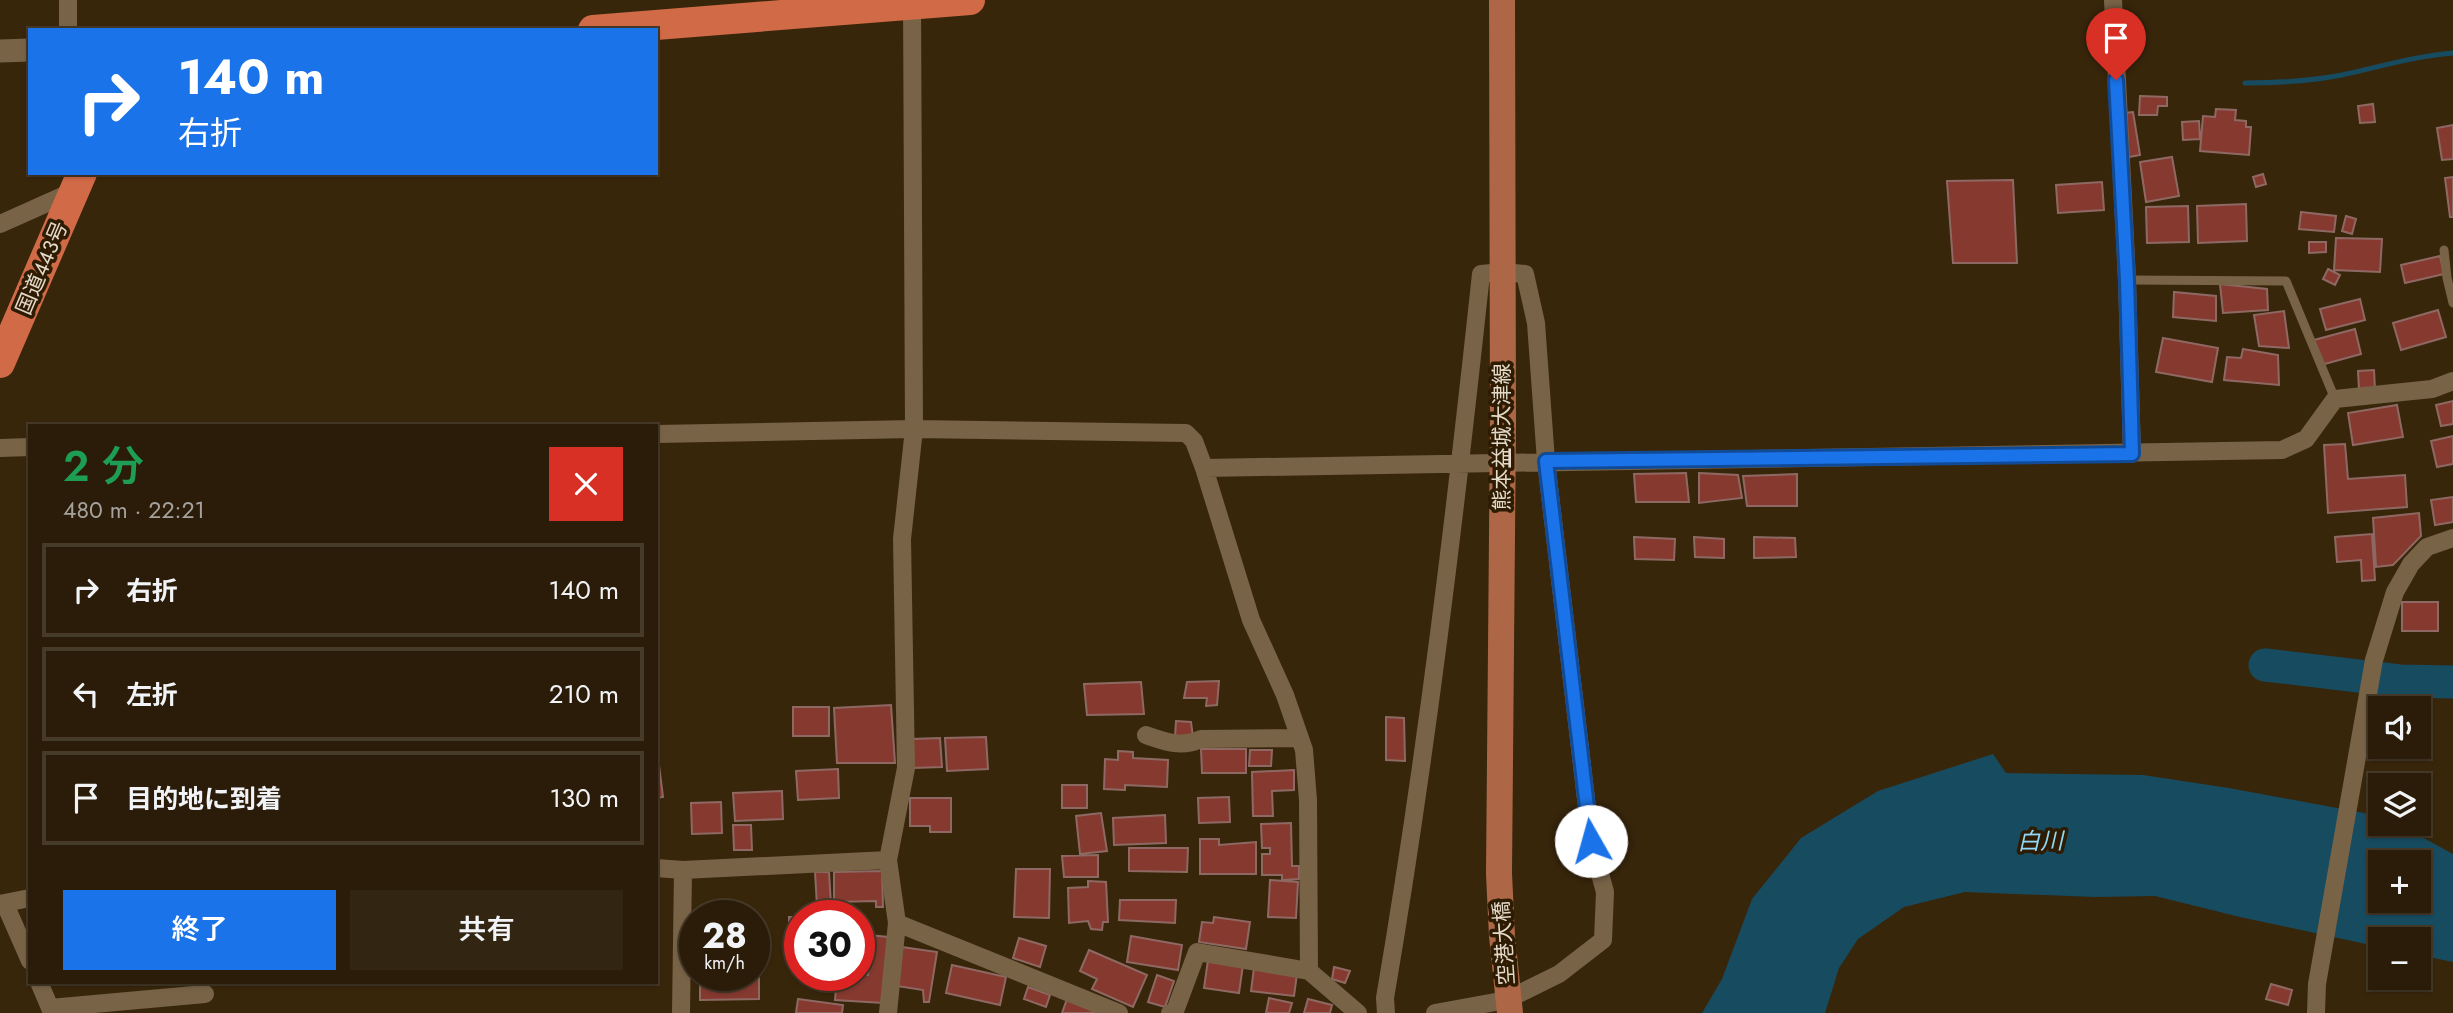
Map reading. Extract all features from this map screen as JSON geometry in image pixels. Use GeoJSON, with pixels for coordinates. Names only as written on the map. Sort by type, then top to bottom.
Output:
{"type":"FeatureCollection","features":[{"type":"Feature","properties":{"kind":"highway"},"geometry":{"type":"LineString","coordinates":[[616,28],[912,2],[970,0]]}},
{"type":"Feature","properties":{"kind":"highway","name":"国道443号"},"geometry":{"type":"LineString","coordinates":[[0,363],[79,182]]}},
{"type":"Feature","properties":{"kind":"main road","name":"熊本益城大津線"},"geometry":{"type":"LineString","coordinates":[[1499,874],[1503,422],[1502,0]]}},
{"type":"Feature","properties":{"kind":"main road"},"geometry":{"type":"LineString","coordinates":[[0,51],[28,50]]}},
{"type":"Feature","properties":{"kind":"main road","name":"空港大橋"},"geometry":{"type":"LineString","coordinates":[[1499,874],[1510,1013]]}},
{"type":"Feature","properties":{"kind":"street"},"geometry":{"type":"LineString","coordinates":[[68,0],[68,28]]}},
{"type":"Feature","properties":{"kind":"street"},"geometry":{"type":"LineString","coordinates":[[2113,0],[2127,280],[2132,454]]}},
{"type":"Feature","properties":{"kind":"street"},"geometry":{"type":"LineString","coordinates":[[888,1013],[897,923],[888,860],[906,768],[902,539],[914,429],[912,2]]}},
{"type":"Feature","properties":{"kind":"street"},"geometry":{"type":"LineString","coordinates":[[0,224],[79,182]]}},
{"type":"Feature","properties":{"kind":"street"},"geometry":{"type":"LineString","coordinates":[[1386,1013],[1385,998],[1404,887],[1461,463],[1481,274],[1525,274],[1536,323],[1546,461],[1591,841],[1605,892],[1604,940],[1559,974],[1506,1000],[1435,1013]]}},
{"type":"Feature","properties":{"kind":"street"},"geometry":{"type":"LineString","coordinates":[[1204,468],[2281,450],[2305,439],[2334,399],[2432,388],[2453,381]]}},
{"type":"Feature","properties":{"kind":"street"},"geometry":{"type":"LineString","coordinates":[[658,434],[914,429],[1186,433],[1194,441],[1251,620],[1285,695],[1304,750],[1308,800],[1309,971]]}},
{"type":"Feature","properties":{"kind":"street"},"geometry":{"type":"LineString","coordinates":[[0,448],[28,447]]}},
{"type":"Feature","properties":{"kind":"street"},"geometry":{"type":"LineString","coordinates":[[2316,1013],[2317,984],[2374,660],[2395,592],[2411,565],[2427,547],[2453,538]]}},
{"type":"Feature","properties":{"kind":"street"},"geometry":{"type":"LineString","coordinates":[[1146,735],[1169,743],[1188,745],[1201,739],[1298,738]]}},
{"type":"Feature","properties":{"kind":"street"},"geometry":{"type":"LineString","coordinates":[[658,868],[683,870],[888,860]]}},
{"type":"Feature","properties":{"kind":"street"},"geometry":{"type":"LineString","coordinates":[[681,1013],[683,870]]}},
{"type":"Feature","properties":{"kind":"street"},"geometry":{"type":"LineString","coordinates":[[28,898],[3,904],[28,957]]}},
{"type":"Feature","properties":{"kind":"street"},"geometry":{"type":"LineString","coordinates":[[897,923],[1119,1013]]}},
{"type":"Feature","properties":{"kind":"street"},"geometry":{"type":"LineString","coordinates":[[1170,1013],[1175,1010],[1198,952],[1309,971],[1358,1013]]}},
{"type":"Feature","properties":{"kind":"street"},"geometry":{"type":"LineString","coordinates":[[39,984],[51,1011],[205,993]]}},
{"type":"Feature","properties":{"kind":"lane"},"geometry":{"type":"LineString","coordinates":[[2444,250],[2453,303]]}},
{"type":"Feature","properties":{"kind":"lane"},"geometry":{"type":"LineString","coordinates":[[2127,280],[2286,281],[2334,399]]}},
{"type":"Feature","properties":{"kind":"water","name":"白川"},"geometry":{"type":"Polygon","coordinates":[[[1993,754],[2006,773],[2143,775],[2368,814],[2368,836],[2420,836],[2453,854],[2453,962],[2431,957],[2431,927],[2368,927],[2368,944],[2155,896],[2095,897],[1965,892],[1904,907],[1858,939],[1839,968],[1825,1013],[1702,1013],[1722,979],[1752,899],[1801,838],[1878,791],[1993,754]]]}},
{"type":"Feature","properties":{"kind":"building"},"geometry":{"type":"Polygon","coordinates":[[[2140,96],[2167,97],[2167,106],[2158,106],[2157,115],[2139,115],[2140,96]]]}},
{"type":"Feature","properties":{"kind":"building"},"geometry":{"type":"Polygon","coordinates":[[[2373,104],[2375,122],[2360,123],[2358,106],[2373,104]]]}},
{"type":"Feature","properties":{"kind":"building"},"geometry":{"type":"Polygon","coordinates":[[[2216,109],[2236,110],[2235,120],[2246,121],[2246,127],[2251,127],[2249,155],[2200,151],[2203,116],[2215,117],[2216,109]]]}},
{"type":"Feature","properties":{"kind":"building"},"geometry":{"type":"Polygon","coordinates":[[[2133,112],[2140,155],[2129,157],[2123,113],[2133,112]]]}},
{"type":"Feature","properties":{"kind":"building"},"geometry":{"type":"Polygon","coordinates":[[[2199,121],[2200,139],[2183,140],[2182,122],[2199,121]]]}},
{"type":"Feature","properties":{"kind":"building"},"geometry":{"type":"Polygon","coordinates":[[[2453,125],[2453,159],[2442,160],[2437,128],[2453,125]]]}},
{"type":"Feature","properties":{"kind":"building"},"geometry":{"type":"Polygon","coordinates":[[[2172,157],[2179,196],[2146,202],[2140,162],[2172,157]]]}},
{"type":"Feature","properties":{"kind":"building"},"geometry":{"type":"Polygon","coordinates":[[[2263,174],[2266,184],[2256,187],[2253,177],[2263,174]]]}},
{"type":"Feature","properties":{"kind":"building"},"geometry":{"type":"Polygon","coordinates":[[[2453,177],[2453,217],[2450,217],[2445,178],[2453,177]]]}},
{"type":"Feature","properties":{"kind":"building"},"geometry":{"type":"Polygon","coordinates":[[[2013,180],[2017,263],[1953,263],[1947,181],[2013,180]]]}},
{"type":"Feature","properties":{"kind":"building"},"geometry":{"type":"Polygon","coordinates":[[[2102,182],[2104,210],[2058,213],[2056,185],[2102,182]]]}},
{"type":"Feature","properties":{"kind":"building"},"geometry":{"type":"Polygon","coordinates":[[[2246,204],[2247,241],[2198,243],[2197,206],[2246,204]]]}},
{"type":"Feature","properties":{"kind":"building"},"geometry":{"type":"Polygon","coordinates":[[[2188,206],[2189,242],[2147,243],[2146,207],[2188,206]]]}},
{"type":"Feature","properties":{"kind":"building"},"geometry":{"type":"Polygon","coordinates":[[[2301,212],[2336,216],[2334,232],[2299,229],[2301,212]]]}},
{"type":"Feature","properties":{"kind":"building"},"geometry":{"type":"Polygon","coordinates":[[[2346,216],[2356,219],[2352,234],[2342,231],[2346,216]]]}},
{"type":"Feature","properties":{"kind":"building"},"geometry":{"type":"Polygon","coordinates":[[[2336,238],[2382,239],[2380,272],[2334,270],[2336,238]]]}},
{"type":"Feature","properties":{"kind":"building"},"geometry":{"type":"Polygon","coordinates":[[[2309,242],[2326,242],[2326,252],[2309,253],[2309,242]]]}},
{"type":"Feature","properties":{"kind":"building"},"geometry":{"type":"Polygon","coordinates":[[[2440,256],[2444,274],[2405,283],[2401,265],[2440,256]]]}},
{"type":"Feature","properties":{"kind":"building"},"geometry":{"type":"Polygon","coordinates":[[[2328,269],[2340,275],[2335,285],[2323,279],[2328,269]]]}},
{"type":"Feature","properties":{"kind":"building"},"geometry":{"type":"Polygon","coordinates":[[[2220,284],[2267,289],[2268,310],[2223,313],[2220,284]]]}},
{"type":"Feature","properties":{"kind":"building"},"geometry":{"type":"Polygon","coordinates":[[[2174,292],[2216,296],[2216,321],[2173,317],[2174,292]]]}},
{"type":"Feature","properties":{"kind":"building"},"geometry":{"type":"Polygon","coordinates":[[[2360,299],[2365,320],[2326,330],[2320,309],[2360,299]]]}},
{"type":"Feature","properties":{"kind":"building"},"geometry":{"type":"Polygon","coordinates":[[[2438,310],[2446,337],[2401,350],[2393,323],[2438,310]]]}},
{"type":"Feature","properties":{"kind":"building"},"geometry":{"type":"Polygon","coordinates":[[[2284,311],[2289,348],[2259,346],[2254,315],[2284,311]]]}},
{"type":"Feature","properties":{"kind":"building"},"geometry":{"type":"Polygon","coordinates":[[[2355,329],[2361,354],[2321,365],[2314,340],[2355,329]]]}},
{"type":"Feature","properties":{"kind":"building"},"geometry":{"type":"Polygon","coordinates":[[[2163,338],[2218,348],[2212,382],[2156,372],[2163,338]]]}},
{"type":"Feature","properties":{"kind":"building"},"geometry":{"type":"Polygon","coordinates":[[[2243,349],[2278,355],[2279,385],[2224,380],[2227,357],[2241,358],[2243,349]]]}},
{"type":"Feature","properties":{"kind":"building"},"geometry":{"type":"Polygon","coordinates":[[[2374,370],[2375,390],[2359,390],[2358,371],[2374,370]]]}},
{"type":"Feature","properties":{"kind":"building"},"geometry":{"type":"Polygon","coordinates":[[[2453,401],[2453,424],[2441,426],[2436,405],[2453,401]]]}},
{"type":"Feature","properties":{"kind":"building"},"geometry":{"type":"Polygon","coordinates":[[[2397,405],[2403,437],[2353,445],[2348,413],[2397,405]]]}},
{"type":"Feature","properties":{"kind":"building"},"geometry":{"type":"Polygon","coordinates":[[[2453,436],[2453,464],[2437,467],[2431,441],[2453,436]]]}},
{"type":"Feature","properties":{"kind":"building"},"geometry":{"type":"Polygon","coordinates":[[[2345,444],[2348,479],[2405,475],[2407,507],[2328,513],[2324,445],[2345,444]]]}},
{"type":"Feature","properties":{"kind":"building"},"geometry":{"type":"Polygon","coordinates":[[[1686,473],[1689,502],[1636,502],[1634,474],[1686,473]]]}},
{"type":"Feature","properties":{"kind":"building"},"geometry":{"type":"Polygon","coordinates":[[[1699,473],[1738,475],[1742,498],[1699,503],[1699,473]]]}},
{"type":"Feature","properties":{"kind":"building"},"geometry":{"type":"Polygon","coordinates":[[[1797,474],[1797,506],[1747,506],[1743,476],[1797,474]]]}},
{"type":"Feature","properties":{"kind":"building"},"geometry":{"type":"Polygon","coordinates":[[[2453,497],[2453,522],[2435,525],[2431,500],[2453,497]]]}},
{"type":"Feature","properties":{"kind":"building"},"geometry":{"type":"Polygon","coordinates":[[[2419,513],[2421,536],[2393,565],[2376,567],[2373,518],[2419,513]]]}},
{"type":"Feature","properties":{"kind":"building"},"geometry":{"type":"Polygon","coordinates":[[[2372,534],[2375,580],[2362,581],[2361,560],[2337,562],[2335,537],[2372,534]]]}},
{"type":"Feature","properties":{"kind":"building"},"geometry":{"type":"Polygon","coordinates":[[[1634,537],[1675,539],[1674,560],[1635,559],[1634,537]]]}},
{"type":"Feature","properties":{"kind":"building"},"geometry":{"type":"Polygon","coordinates":[[[1694,537],[1724,539],[1724,558],[1695,557],[1694,537]]]}},
{"type":"Feature","properties":{"kind":"building"},"geometry":{"type":"Polygon","coordinates":[[[1754,537],[1795,538],[1796,557],[1754,558],[1754,537]]]}},
{"type":"Feature","properties":{"kind":"building"},"geometry":{"type":"Polygon","coordinates":[[[2402,602],[2438,602],[2438,631],[2402,631],[2402,602]]]}},
{"type":"Feature","properties":{"kind":"building"},"geometry":{"type":"Polygon","coordinates":[[[1219,681],[1217,705],[1206,706],[1207,698],[1184,698],[1187,682],[1219,681]]]}},
{"type":"Feature","properties":{"kind":"building"},"geometry":{"type":"Polygon","coordinates":[[[1141,682],[1144,714],[1087,715],[1084,684],[1141,682]]]}},
{"type":"Feature","properties":{"kind":"building"},"geometry":{"type":"Polygon","coordinates":[[[891,705],[895,763],[837,763],[834,708],[891,705]]]}},
{"type":"Feature","properties":{"kind":"building"},"geometry":{"type":"Polygon","coordinates":[[[793,707],[829,707],[829,736],[793,736],[793,707]]]}},
{"type":"Feature","properties":{"kind":"building"},"geometry":{"type":"Polygon","coordinates":[[[1386,717],[1404,718],[1405,761],[1386,760],[1386,717]]]}},
{"type":"Feature","properties":{"kind":"building"},"geometry":{"type":"Polygon","coordinates":[[[1176,721],[1191,722],[1193,737],[1175,737],[1176,721]]]}},
{"type":"Feature","properties":{"kind":"building"},"geometry":{"type":"Polygon","coordinates":[[[986,737],[988,769],[947,771],[945,738],[986,737]]]}},
{"type":"Feature","properties":{"kind":"building"},"geometry":{"type":"Polygon","coordinates":[[[940,738],[942,767],[912,768],[911,739],[940,738]]]}},
{"type":"Feature","properties":{"kind":"building"},"geometry":{"type":"Polygon","coordinates":[[[1201,749],[1246,749],[1246,773],[1202,773],[1201,749]]]}},
{"type":"Feature","properties":{"kind":"building"},"geometry":{"type":"Polygon","coordinates":[[[1250,750],[1272,750],[1271,766],[1249,766],[1250,750]]]}},
{"type":"Feature","properties":{"kind":"building"},"geometry":{"type":"Polygon","coordinates":[[[1118,751],[1133,752],[1133,758],[1168,760],[1167,787],[1125,785],[1125,790],[1104,789],[1105,759],[1118,760],[1118,751]]]}},
{"type":"Feature","properties":{"kind":"building"},"geometry":{"type":"Polygon","coordinates":[[[658,765],[663,797],[658,798],[658,765]]]}},
{"type":"Feature","properties":{"kind":"building"},"geometry":{"type":"Polygon","coordinates":[[[838,769],[839,798],[798,800],[796,771],[838,769]]]}},
{"type":"Feature","properties":{"kind":"building"},"geometry":{"type":"Polygon","coordinates":[[[1294,770],[1294,790],[1272,791],[1273,816],[1253,816],[1252,772],[1294,770]]]}},
{"type":"Feature","properties":{"kind":"building"},"geometry":{"type":"Polygon","coordinates":[[[1062,785],[1087,785],[1087,808],[1062,808],[1062,785]]]}},
{"type":"Feature","properties":{"kind":"building"},"geometry":{"type":"Polygon","coordinates":[[[782,791],[783,819],[735,821],[733,793],[782,791]]]}},
{"type":"Feature","properties":{"kind":"building"},"geometry":{"type":"Polygon","coordinates":[[[1229,797],[1230,822],[1199,823],[1198,798],[1229,797]]]}},
{"type":"Feature","properties":{"kind":"building"},"geometry":{"type":"Polygon","coordinates":[[[910,798],[951,798],[951,832],[930,832],[930,826],[910,826],[910,798]]]}},
{"type":"Feature","properties":{"kind":"building"},"geometry":{"type":"Polygon","coordinates":[[[721,802],[722,833],[692,834],[691,803],[721,802]]]}},
{"type":"Feature","properties":{"kind":"building"},"geometry":{"type":"Polygon","coordinates":[[[1101,813],[1107,851],[1080,854],[1076,816],[1101,813]]]}},
{"type":"Feature","properties":{"kind":"building"},"geometry":{"type":"Polygon","coordinates":[[[1165,815],[1166,843],[1114,845],[1113,818],[1165,815]]]}},
{"type":"Feature","properties":{"kind":"building"},"geometry":{"type":"Polygon","coordinates":[[[1291,823],[1292,866],[1299,866],[1299,879],[1282,880],[1282,875],[1262,875],[1262,854],[1270,854],[1270,848],[1262,848],[1261,824],[1291,823]]]}},
{"type":"Feature","properties":{"kind":"building"},"geometry":{"type":"Polygon","coordinates":[[[733,825],[751,825],[752,850],[734,850],[733,825]]]}},
{"type":"Feature","properties":{"kind":"building"},"geometry":{"type":"Polygon","coordinates":[[[1200,839],[1219,839],[1219,845],[1256,842],[1256,874],[1200,874],[1200,839]]]}},
{"type":"Feature","properties":{"kind":"building"},"geometry":{"type":"Polygon","coordinates":[[[1129,848],[1188,848],[1187,872],[1129,871],[1129,848]]]}},
{"type":"Feature","properties":{"kind":"building"},"geometry":{"type":"Polygon","coordinates":[[[1098,855],[1098,877],[1064,877],[1062,856],[1098,855]]]}},
{"type":"Feature","properties":{"kind":"building"},"geometry":{"type":"Polygon","coordinates":[[[1016,869],[1050,869],[1049,918],[1014,917],[1016,869]]]}},
{"type":"Feature","properties":{"kind":"building"},"geometry":{"type":"Polygon","coordinates":[[[882,871],[883,907],[876,907],[875,900],[834,900],[834,872],[882,871]]]}},
{"type":"Feature","properties":{"kind":"building"},"geometry":{"type":"Polygon","coordinates":[[[815,872],[829,872],[831,900],[817,900],[815,872]]]}},
{"type":"Feature","properties":{"kind":"building"},"geometry":{"type":"Polygon","coordinates":[[[1270,880],[1298,882],[1296,918],[1268,917],[1270,880]]]}},
{"type":"Feature","properties":{"kind":"building"},"geometry":{"type":"Polygon","coordinates":[[[1088,881],[1106,882],[1108,922],[1103,922],[1102,930],[1091,929],[1088,921],[1069,923],[1068,888],[1088,887],[1088,881]]]}},
{"type":"Feature","properties":{"kind":"building"},"geometry":{"type":"Polygon","coordinates":[[[1120,900],[1176,900],[1175,923],[1119,920],[1120,900]]]}},
{"type":"Feature","properties":{"kind":"building"},"geometry":{"type":"Polygon","coordinates":[[[1214,917],[1250,922],[1246,949],[1199,942],[1202,922],[1213,923],[1214,917]]]}},
{"type":"Feature","properties":{"kind":"building"},"geometry":{"type":"Polygon","coordinates":[[[875,936],[888,937],[883,1003],[835,1000],[836,991],[875,991],[875,936]]]}},
{"type":"Feature","properties":{"kind":"building"},"geometry":{"type":"Polygon","coordinates":[[[1131,936],[1182,945],[1178,970],[1127,962],[1131,936]]]}},
{"type":"Feature","properties":{"kind":"building"},"geometry":{"type":"Polygon","coordinates":[[[1019,938],[1046,946],[1040,967],[1013,958],[1019,938]]]}},
{"type":"Feature","properties":{"kind":"building"},"geometry":{"type":"Polygon","coordinates":[[[902,947],[937,952],[929,1002],[924,1002],[923,990],[897,986],[902,947]]]}},
{"type":"Feature","properties":{"kind":"building"},"geometry":{"type":"Polygon","coordinates":[[[1089,950],[1147,975],[1133,1007],[1092,989],[1097,979],[1080,971],[1089,950]]]}},
{"type":"Feature","properties":{"kind":"building"},"geometry":{"type":"Polygon","coordinates":[[[1208,960],[1243,965],[1239,993],[1204,988],[1208,960]]]}},
{"type":"Feature","properties":{"kind":"building"},"geometry":{"type":"Polygon","coordinates":[[[952,965],[1006,977],[1000,1005],[946,993],[952,965]]]}},
{"type":"Feature","properties":{"kind":"building"},"geometry":{"type":"Polygon","coordinates":[[[1334,967],[1350,971],[1345,983],[1332,979],[1334,967]]]}},
{"type":"Feature","properties":{"kind":"building"},"geometry":{"type":"Polygon","coordinates":[[[1254,968],[1297,974],[1294,996],[1251,991],[1254,968]]]}},
{"type":"Feature","properties":{"kind":"building"},"geometry":{"type":"Polygon","coordinates":[[[1157,975],[1174,981],[1165,1007],[1148,1002],[1157,975]]]}},
{"type":"Feature","properties":{"kind":"building"},"geometry":{"type":"Polygon","coordinates":[[[2271,984],[2292,990],[2288,1005],[2266,999],[2271,984]]]}},
{"type":"Feature","properties":{"kind":"building"},"geometry":{"type":"Polygon","coordinates":[[[1028,987],[1050,995],[1046,1007],[1024,999],[1028,987]]]}},
{"type":"Feature","properties":{"kind":"building"},"geometry":{"type":"Polygon","coordinates":[[[700,991],[759,991],[759,999],[700,1000],[700,991]]]}},
{"type":"Feature","properties":{"kind":"building"},"geometry":{"type":"Polygon","coordinates":[[[1269,998],[1292,1003],[1289,1013],[1266,1013],[1269,998]]]}},
{"type":"Feature","properties":{"kind":"building"},"geometry":{"type":"Polygon","coordinates":[[[798,999],[843,1005],[842,1013],[796,1013],[798,999]]]}},
{"type":"Feature","properties":{"kind":"building"},"geometry":{"type":"Polygon","coordinates":[[[1067,999],[1099,1013],[1062,1013],[1067,999]]]}},
{"type":"Feature","properties":{"kind":"building"},"geometry":{"type":"Polygon","coordinates":[[[1308,999],[1332,1005],[1330,1013],[1304,1013],[1308,999]]]}},
{"type":"Feature","properties":{"kind":"waterway"},"geometry":{"type":"LineString","coordinates":[[2245,83],[2330,77],[2411,59],[2453,53]]}},
{"type":"Feature","properties":{"kind":"waterway"},"geometry":{"type":"LineString","coordinates":[[2265,665],[2400,681],[2453,682]]}},
{"type":"Feature","properties":{"kind":"route"},"geometry":{"type":"LineString","coordinates":[[1591,841],[1546,461],[2132,454],[2127,280],[2116,80]]}}]}
